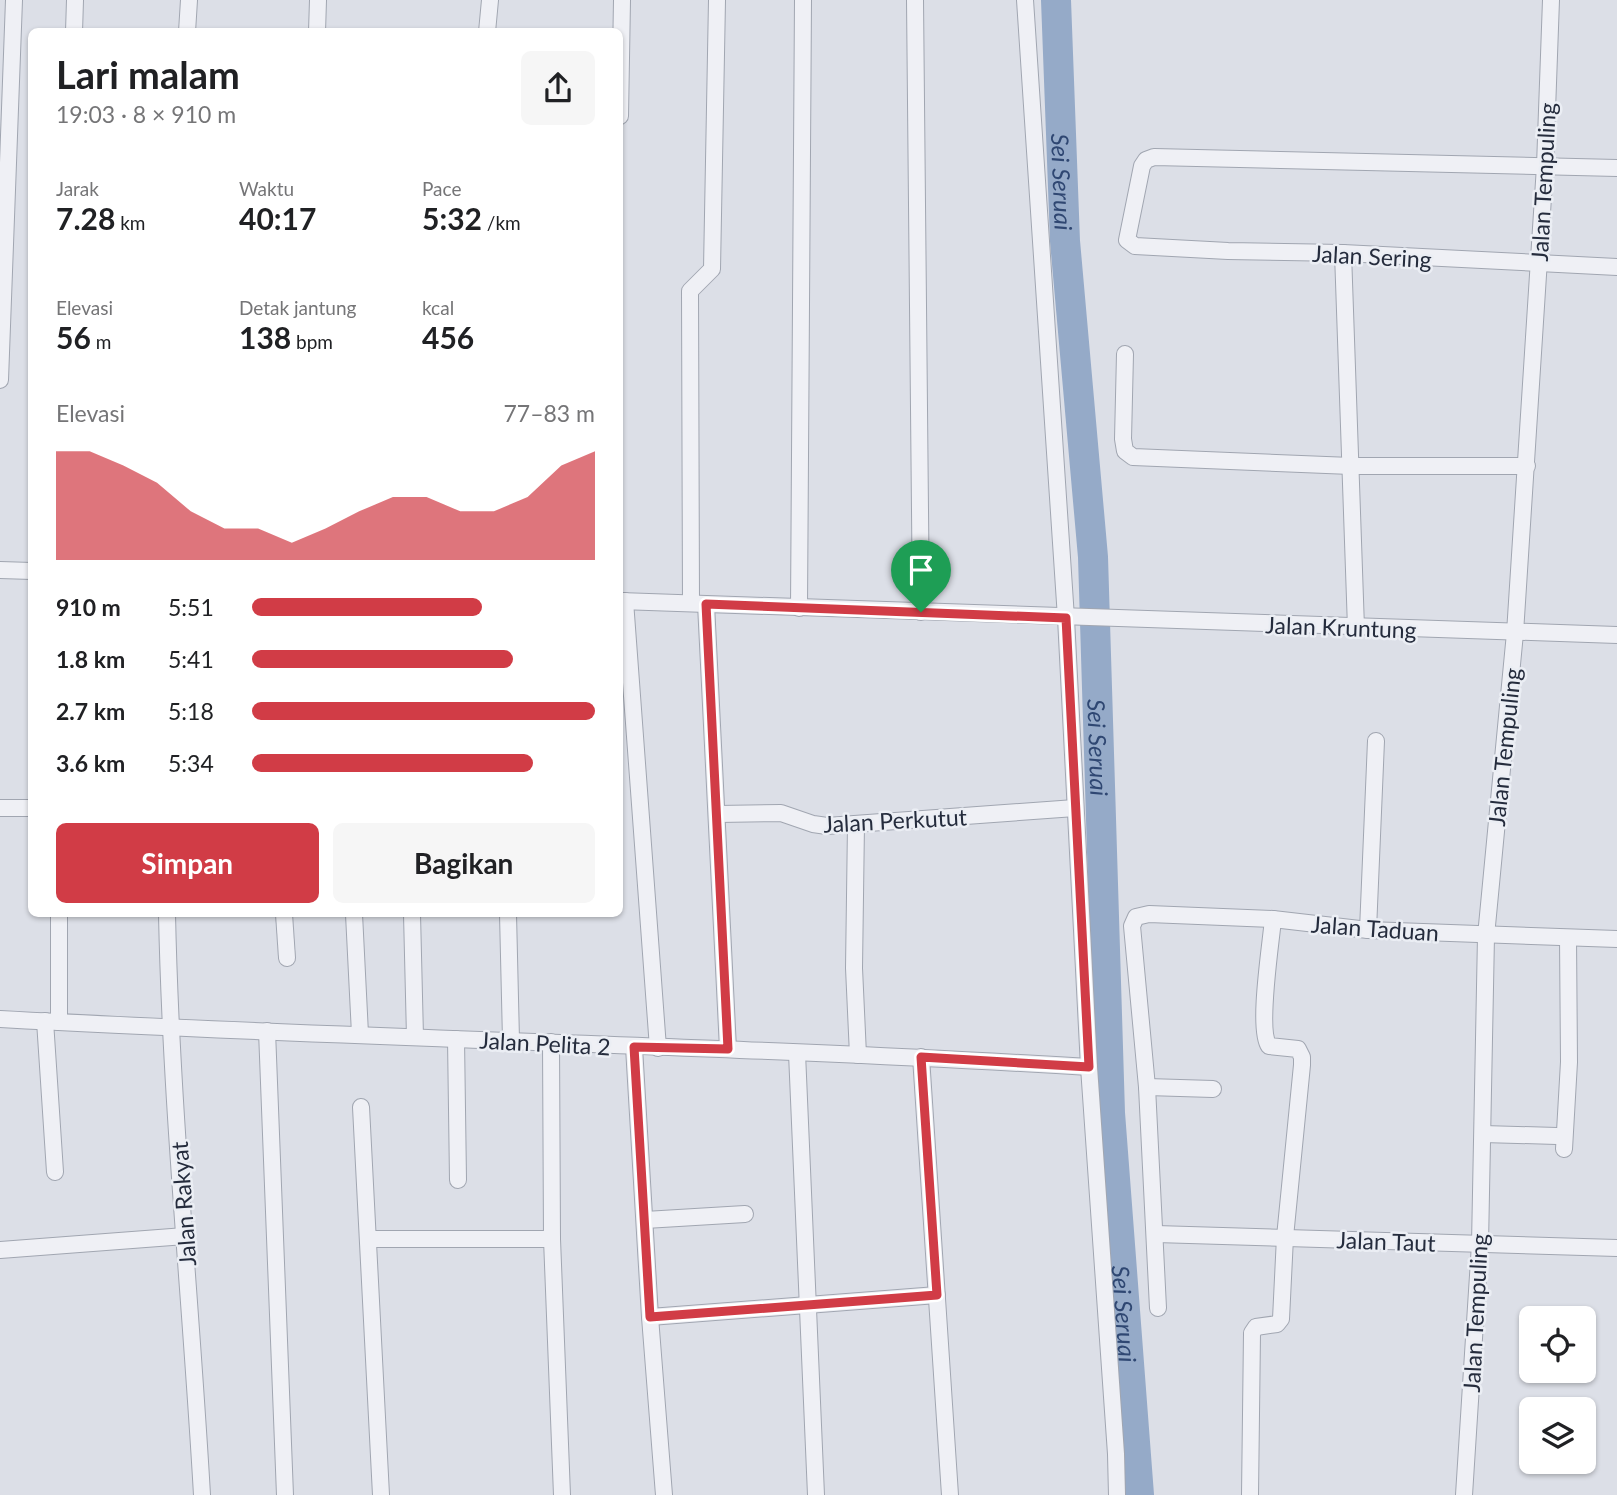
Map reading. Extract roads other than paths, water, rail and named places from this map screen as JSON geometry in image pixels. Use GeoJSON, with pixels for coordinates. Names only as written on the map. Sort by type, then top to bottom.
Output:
{"type":"FeatureCollection","features":[{"type":"Feature","properties":{"kind":"street"},"geometry":{"type":"LineString","coordinates":[[0,380],[15,0]]}},
{"type":"Feature","properties":{"kind":"street"},"geometry":{"type":"LineString","coordinates":[[74,28],[75,0]]}},
{"type":"Feature","properties":{"kind":"street"},"geometry":{"type":"LineString","coordinates":[[187,28],[188,0]]}},
{"type":"Feature","properties":{"kind":"street"},"geometry":{"type":"LineString","coordinates":[[317,28],[318,0]]}},
{"type":"Feature","properties":{"kind":"street"},"geometry":{"type":"LineString","coordinates":[[488,28],[491,0]]}},
{"type":"Feature","properties":{"kind":"street"},"geometry":{"type":"LineString","coordinates":[[622,0],[622,28]]}},
{"type":"Feature","properties":{"kind":"street"},"geometry":{"type":"LineString","coordinates":[[717,0],[712,269],[691,291],[699,604],[718,814],[728,1049]]}},
{"type":"Feature","properties":{"kind":"street"},"geometry":{"type":"LineString","coordinates":[[799,608],[803,0]]}},
{"type":"Feature","properties":{"kind":"street"},"geometry":{"type":"LineString","coordinates":[[915,0],[921,612]]}},
{"type":"Feature","properties":{"kind":"street"},"geometry":{"type":"LineString","coordinates":[[1025,0],[1067,618],[1074,808],[1117,1495]]}},
{"type":"Feature","properties":{"kind":"street","name":"Jalan Tempuling"},"geometry":{"type":"LineString","coordinates":[[1465,1495],[1480,1244],[1486,936],[1516,633],[1545,166],[1551,0]]}},
{"type":"Feature","properties":{"kind":"street","name":"Jalan Sering"},"geometry":{"type":"LineString","coordinates":[[1545,166],[1154,157],[1146,160],[1142,166],[1128,243],[1135,246],[1228,251],[1343,253],[1617,267]]}},
{"type":"Feature","properties":{"kind":"street"},"geometry":{"type":"LineString","coordinates":[[1545,166],[1617,168]]}},
{"type":"Feature","properties":{"kind":"street"},"geometry":{"type":"LineString","coordinates":[[1343,253],[1356,628]]}},
{"type":"Feature","properties":{"kind":"street"},"geometry":{"type":"LineString","coordinates":[[1125,354],[1123,439],[1125,451],[1129,456],[1352,466],[1527,466]]}},
{"type":"Feature","properties":{"kind":"street"},"geometry":{"type":"LineString","coordinates":[[0,570],[28,571]]}},
{"type":"Feature","properties":{"kind":"street","name":"Jalan Kruntung"},"geometry":{"type":"LineString","coordinates":[[623,601],[1617,635]]}},
{"type":"Feature","properties":{"kind":"street"},"geometry":{"type":"LineString","coordinates":[[623,613],[658,1048]]}},
{"type":"Feature","properties":{"kind":"street"},"geometry":{"type":"LineString","coordinates":[[1368,930],[1376,741]]}},
{"type":"Feature","properties":{"kind":"street"},"geometry":{"type":"LineString","coordinates":[[0,808],[28,808]]}},
{"type":"Feature","properties":{"kind":"street","name":"Jalan Perkutut"},"geometry":{"type":"LineString","coordinates":[[718,814],[780,813],[827,826],[1074,808]]}},
{"type":"Feature","properties":{"kind":"street"},"geometry":{"type":"LineString","coordinates":[[856,824],[854,968],[858,1055]]}},
{"type":"Feature","properties":{"kind":"street","name":"Jalan Taduan"},"geometry":{"type":"LineString","coordinates":[[1147,1087],[1132,926],[1134,919],[1149,914],[1273,919],[1368,930],[1617,939]]}},
{"type":"Feature","properties":{"kind":"street"},"geometry":{"type":"LineString","coordinates":[[55,1172],[52,1022],[59,917]]}},
{"type":"Feature","properties":{"kind":"street","name":"Jalan Rakyat"},"geometry":{"type":"LineString","coordinates":[[167,917],[169,1027],[202,1495]]}},
{"type":"Feature","properties":{"kind":"street"},"geometry":{"type":"LineString","coordinates":[[284,917],[287,958]]}},
{"type":"Feature","properties":{"kind":"street"},"geometry":{"type":"LineString","coordinates":[[354,917],[360,1034]]}},
{"type":"Feature","properties":{"kind":"street"},"geometry":{"type":"LineString","coordinates":[[412,917],[415,1037]]}},
{"type":"Feature","properties":{"kind":"street"},"geometry":{"type":"LineString","coordinates":[[508,917],[511,1040]]}},
{"type":"Feature","properties":{"kind":"street"},"geometry":{"type":"LineString","coordinates":[[1250,1495],[1252,1333],[1256,1327],[1280,1322],[1285,1237],[1303,1057],[1298,1049],[1269,1046],[1265,1038],[1265,997],[1273,919]]}},
{"type":"Feature","properties":{"kind":"street"},"geometry":{"type":"LineString","coordinates":[[1483,1135],[1561,1142],[1569,1062],[1568,938]]}},
{"type":"Feature","properties":{"kind":"street","name":"Jalan Pelita 2"},"geometry":{"type":"LineString","coordinates":[[0,1019],[921,1057],[1089,1067]]}},
{"type":"Feature","properties":{"kind":"street"},"geometry":{"type":"LineString","coordinates":[[267,1031],[285,1495]]}},
{"type":"Feature","properties":{"kind":"street"},"geometry":{"type":"LineString","coordinates":[[456,1039],[458,1180]]}},
{"type":"Feature","properties":{"kind":"street"},"geometry":{"type":"LineString","coordinates":[[551,1042],[552,1239],[562,1495]]}},
{"type":"Feature","properties":{"kind":"street"},"geometry":{"type":"LineString","coordinates":[[634,1047],[664,1495]]}},
{"type":"Feature","properties":{"kind":"street"},"geometry":{"type":"LineString","coordinates":[[797,1053],[816,1495]]}},
{"type":"Feature","properties":{"kind":"street"},"geometry":{"type":"LineString","coordinates":[[921,1057],[950,1495]]}},
{"type":"Feature","properties":{"kind":"street"},"geometry":{"type":"LineString","coordinates":[[1158,1308],[1147,1087],[1213,1089]]}},
{"type":"Feature","properties":{"kind":"street"},"geometry":{"type":"LineString","coordinates":[[361,1107],[381,1495]]}},
{"type":"Feature","properties":{"kind":"street"},"geometry":{"type":"LineString","coordinates":[[645,1220],[745,1214]]}},
{"type":"Feature","properties":{"kind":"street","name":"Jalan Taut"},"geometry":{"type":"LineString","coordinates":[[1156,1234],[1617,1248]]}},
{"type":"Feature","properties":{"kind":"street"},"geometry":{"type":"LineString","coordinates":[[0,1250],[185,1236]]}},
{"type":"Feature","properties":{"kind":"street"},"geometry":{"type":"LineString","coordinates":[[369,1239],[552,1239]]}},
{"type":"Feature","properties":{"kind":"street"},"geometry":{"type":"LineString","coordinates":[[650,1317],[937,1295]]}},
{"type":"Feature","properties":{"kind":"waterway","name":"Sei Seruai"},"geometry":{"type":"LineString","coordinates":[[1056,0],[1065,241],[1093,557],[1110,1113],[1139,1495]]}}]}
